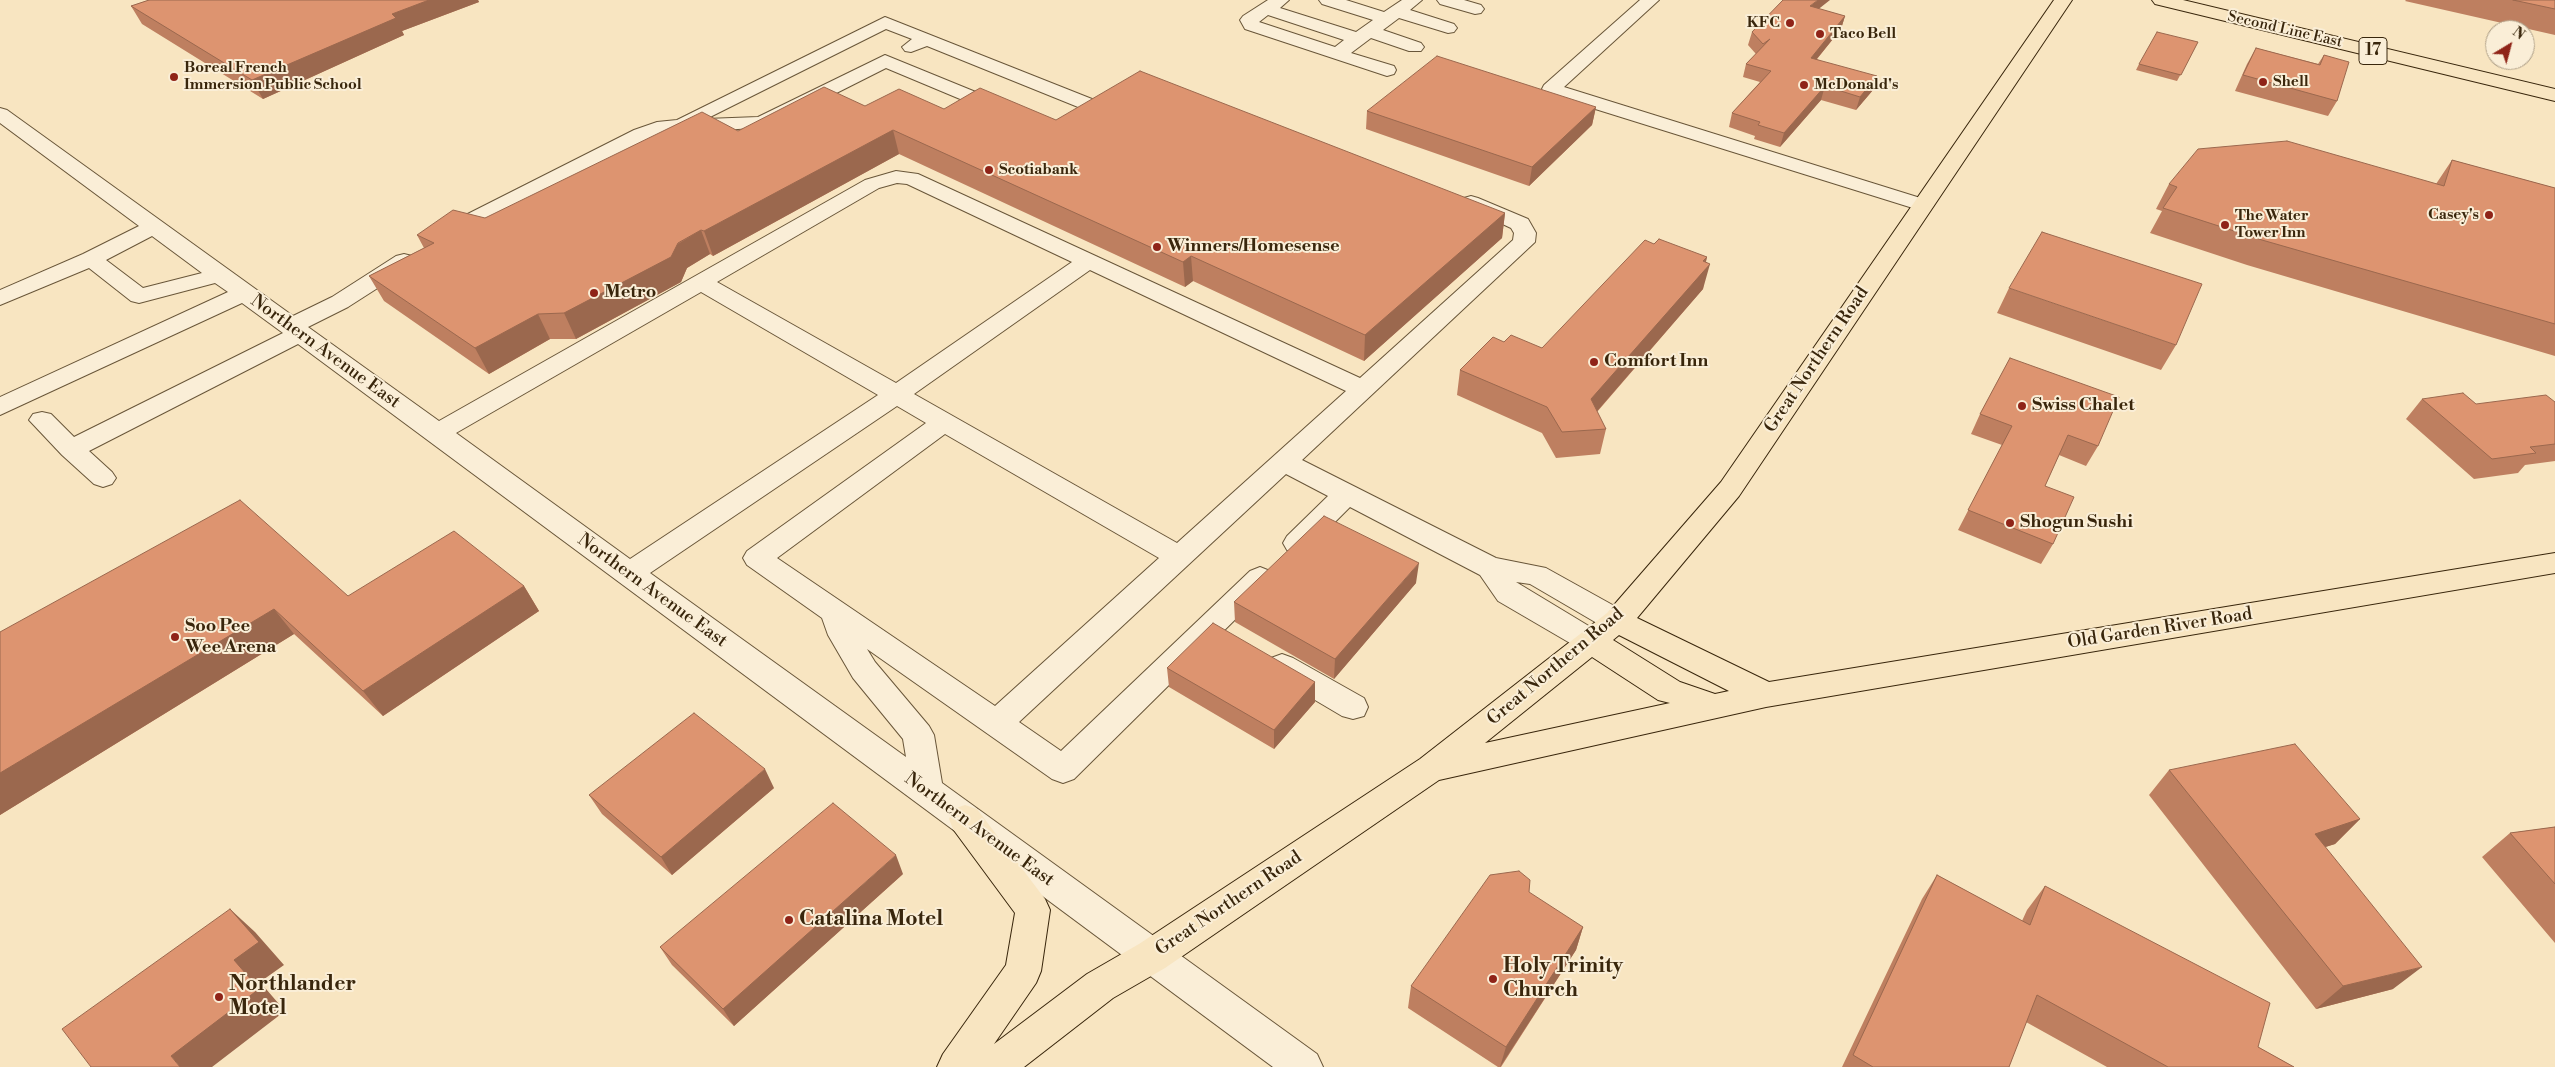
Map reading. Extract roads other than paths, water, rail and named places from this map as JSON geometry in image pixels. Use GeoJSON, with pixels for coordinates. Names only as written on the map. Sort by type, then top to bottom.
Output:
{"type":"FeatureCollection","features":[{"type":"Feature","properties":{"kind":"main road","name":"Great Northern Road"},"geometry":{"type":"LineString","coordinates":[[994,1067],[1100,986],[1152,956],[1431,768],[1617,621],[1730,489],[2063,0]]}},
{"type":"Feature","properties":{"kind":"main road","name":"Second Line East"},"geometry":{"type":"LineString","coordinates":[[2161,0],[2555,94]]}},
{"type":"Feature","properties":{"kind":"main road","name":"Old Garden River Road"},"geometry":{"type":"LineString","coordinates":[[1431,768],[1766,695],[2555,563]]}},
{"type":"Feature","properties":{"kind":"main road"},"geometry":{"type":"LineString","coordinates":[[1617,621],[1766,695]]}},
{"type":"Feature","properties":{"kind":"main road"},"geometry":{"type":"LineString","coordinates":[[1592,642],[1669,691],[1714,706]]}},
{"type":"Feature","properties":{"kind":"main road"},"geometry":{"type":"LineString","coordinates":[[956,1067],[1023,971],[1033,910],[966,819]]}},
{"type":"Feature","properties":{"kind":"street"},"geometry":{"type":"LineString","coordinates":[[1328,0],[1448,28]]}},
{"type":"Feature","properties":{"kind":"street"},"geometry":{"type":"LineString","coordinates":[[1338,54],[1413,0]]}},
{"type":"Feature","properties":{"kind":"street"},"geometry":{"type":"LineString","coordinates":[[1446,0],[1475,8]]}},
{"type":"Feature","properties":{"kind":"street"},"geometry":{"type":"LineString","coordinates":[[1650,0],[1551,89],[1923,205]]}},
{"type":"Feature","properties":{"kind":"street"},"geometry":{"type":"LineString","coordinates":[[1386,70],[1251,25],[1249,20],[1273,4],[1364,35],[1416,47]]}},
{"type":"Feature","properties":{"kind":"street"},"geometry":{"type":"LineString","coordinates":[[676,126],[886,22],[926,39],[1097,101],[1066,120]]}},
{"type":"Feature","properties":{"kind":"street"},"geometry":{"type":"LineString","coordinates":[[71,449],[295,330],[460,225],[641,134],[658,128],[676,126],[762,123],[926,39]]}},
{"type":"Feature","properties":{"kind":"street"},"geometry":{"type":"LineString","coordinates":[[885,60],[1022,118]]}},
{"type":"Feature","properties":{"kind":"street","name":"Northern Avenue East"},"geometry":{"type":"LineString","coordinates":[[0,114],[435,434],[1304,1067]]}},
{"type":"Feature","properties":{"kind":"street"},"geometry":{"type":"LineString","coordinates":[[435,434],[872,184],[896,177],[910,178],[1363,389]]}},
{"type":"Feature","properties":{"kind":"street"},"geometry":{"type":"LineString","coordinates":[[997,723],[1524,242],[1525,233],[1520,224],[1451,195]]}},
{"type":"Feature","properties":{"kind":"street"},"geometry":{"type":"LineString","coordinates":[[0,298],[91,259],[154,227]]}},
{"type":"Feature","properties":{"kind":"street"},"geometry":{"type":"LineString","coordinates":[[91,259],[139,296],[219,275]]}},
{"type":"Feature","properties":{"kind":"street"},"geometry":{"type":"LineString","coordinates":[[628,574],[897,394],[1088,261]]}},
{"type":"Feature","properties":{"kind":"street"},"geometry":{"type":"LineString","coordinates":[[702,282],[1179,557]]}},
{"type":"Feature","properties":{"kind":"street"},"geometry":{"type":"LineString","coordinates":[[0,407],[244,293]]}},
{"type":"Feature","properties":{"kind":"street"},"geometry":{"type":"LineString","coordinates":[[42,420],[104,478]]}},
{"type":"Feature","properties":{"kind":"street"},"geometry":{"type":"LineString","coordinates":[[944,422],[756,558],[1063,770],[1154,679],[1237,640],[1347,494]]}},
{"type":"Feature","properties":{"kind":"street"},"geometry":{"type":"LineString","coordinates":[[1284,462],[1490,568],[1536,575],[1617,621]]}},
{"type":"Feature","properties":{"kind":"street"},"geometry":{"type":"LineString","coordinates":[[1490,568],[1508,593],[1592,642]]}},
{"type":"Feature","properties":{"kind":"street"},"geometry":{"type":"LineString","coordinates":[[835,612],[843,635],[864,670],[918,735],[928,792]]}},
{"type":"Feature","properties":{"kind":"street"},"geometry":{"type":"LineString","coordinates":[[1237,640],[1353,707]]}},
{"type":"Feature","properties":{"kind":"place","name":"KFC"},"geometry":{"type":"Point","coordinates":[1790,23]}},
{"type":"Feature","properties":{"kind":"place","name":"Taco Bell"},"geometry":{"type":"Point","coordinates":[1820,34]}},
{"type":"Feature","properties":{"kind":"place","name":"Boreal French Immersion Public School"},"geometry":{"type":"Point","coordinates":[174,77]}},
{"type":"Feature","properties":{"kind":"place","name":"Shell"},"geometry":{"type":"Point","coordinates":[2263,82]}},
{"type":"Feature","properties":{"kind":"place","name":"McDonald's"},"geometry":{"type":"Point","coordinates":[1804,85]}},
{"type":"Feature","properties":{"kind":"place","name":"Scotiabank"},"geometry":{"type":"Point","coordinates":[989,170]}},
{"type":"Feature","properties":{"kind":"place","name":"Casey's"},"geometry":{"type":"Point","coordinates":[2489,215]}},
{"type":"Feature","properties":{"kind":"place","name":"The Water Tower Inn"},"geometry":{"type":"Point","coordinates":[2225,225]}},
{"type":"Feature","properties":{"kind":"place","name":"Winners/Homesense"},"geometry":{"type":"Point","coordinates":[1157,247]}},
{"type":"Feature","properties":{"kind":"place","name":"Metro"},"geometry":{"type":"Point","coordinates":[594,293]}},
{"type":"Feature","properties":{"kind":"place","name":"Comfort Inn"},"geometry":{"type":"Point","coordinates":[1594,362]}},
{"type":"Feature","properties":{"kind":"place","name":"Swiss Chalet"},"geometry":{"type":"Point","coordinates":[2022,406]}},
{"type":"Feature","properties":{"kind":"place","name":"Shogun Sushi"},"geometry":{"type":"Point","coordinates":[2010,523]}},
{"type":"Feature","properties":{"kind":"place","name":"Soo Pee Wee Arena"},"geometry":{"type":"Point","coordinates":[175,637]}},
{"type":"Feature","properties":{"kind":"place","name":"Catalina Motel"},"geometry":{"type":"Point","coordinates":[789,920]}},
{"type":"Feature","properties":{"kind":"place","name":"Holy Trinity Church"},"geometry":{"type":"Point","coordinates":[1493,979]}},
{"type":"Feature","properties":{"kind":"place","name":"Northlander Motel"},"geometry":{"type":"Point","coordinates":[219,997]}}]}
